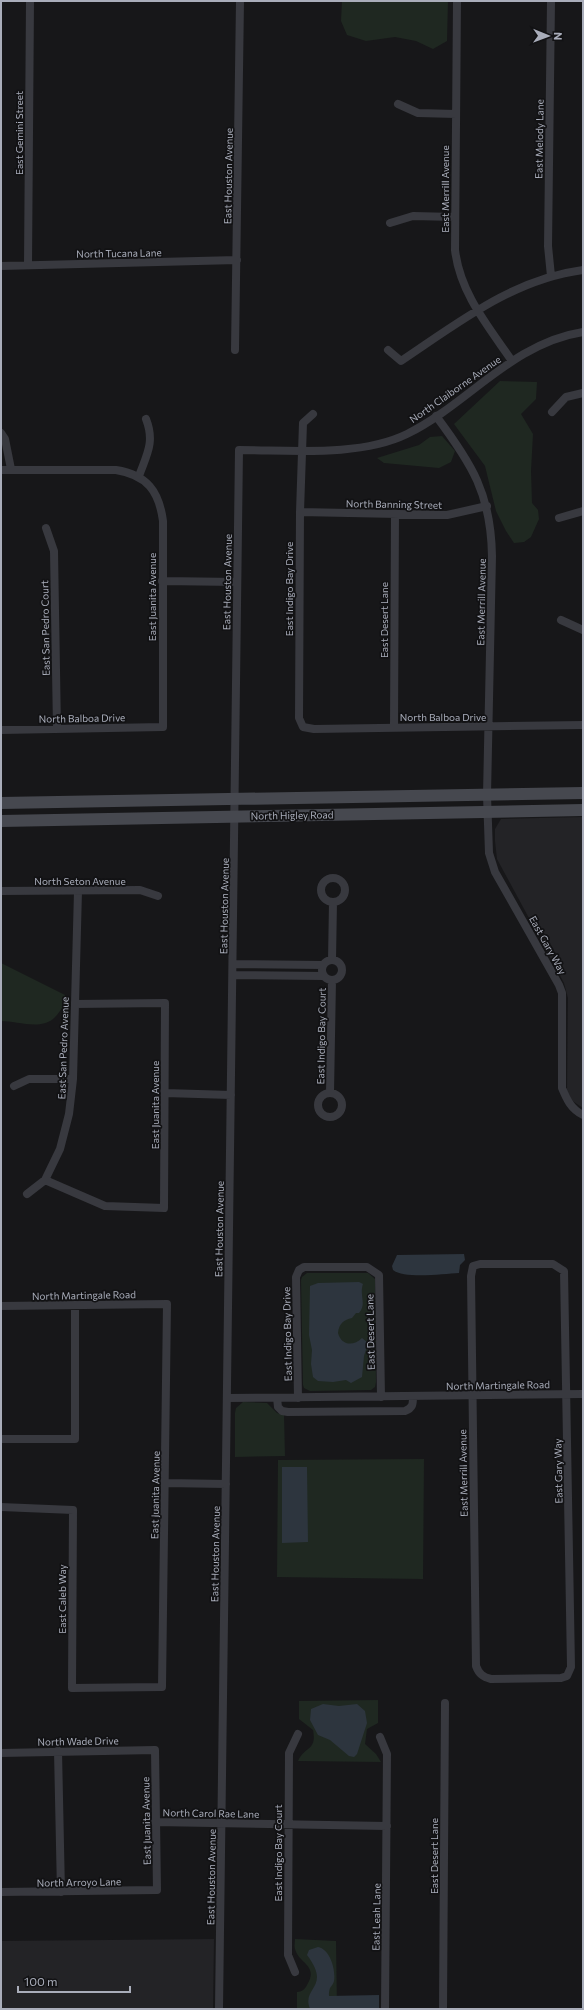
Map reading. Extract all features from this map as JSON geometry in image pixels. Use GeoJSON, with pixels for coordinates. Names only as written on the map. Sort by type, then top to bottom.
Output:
{"type":"FeatureCollection","features":[{"type":"Feature","properties":{"kind":"main road","name":"North Higley Road"},"geometry":{"type":"LineString","coordinates":[[1,821],[235,816],[488,803],[583,793]]}},
{"type":"Feature","properties":{"kind":"main road","name":"North Higley Road"},"geometry":{"type":"LineString","coordinates":[[1,803],[235,799],[488,803],[583,810]]}},
{"type":"Feature","properties":{"kind":"street","name":"East Gemini Street"},"geometry":{"type":"LineString","coordinates":[[28,265],[30,1]]}},
{"type":"Feature","properties":{"kind":"street","name":"East Houston Avenue"},"geometry":{"type":"LineString","coordinates":[[235,350],[240,1]]}},
{"type":"Feature","properties":{"kind":"street","name":"East Merrill Avenue"},"geometry":{"type":"LineString","coordinates":[[457,1],[455,217],[457,264],[466,291],[477,311],[512,361]]}},
{"type":"Feature","properties":{"kind":"street","name":"East Melody Lane"},"geometry":{"type":"LineString","coordinates":[[551,1],[548,246],[551,276]]}},
{"type":"Feature","properties":{"kind":"street"},"geometry":{"type":"LineString","coordinates":[[398,104],[418,113],[456,114]]}},
{"type":"Feature","properties":{"kind":"street"},"geometry":{"type":"LineString","coordinates":[[390,223],[412,216],[455,217]]}},
{"type":"Feature","properties":{"kind":"street","name":"North Tucana Lane"},"geometry":{"type":"LineString","coordinates":[[1,266],[237,260]]}},
{"type":"Feature","properties":{"kind":"street"},"geometry":{"type":"LineString","coordinates":[[388,350],[401,361],[477,311],[509,292],[551,276],[583,270]]}},
{"type":"Feature","properties":{"kind":"street","name":"North Claiborne Avenue"},"geometry":{"type":"LineString","coordinates":[[239,450],[356,449],[384,443],[405,435],[426,424],[512,361],[552,340],[583,332]]}},
{"type":"Feature","properties":{"kind":"street"},"geometry":{"type":"LineString","coordinates":[[552,412],[566,397],[583,393]]}},
{"type":"Feature","properties":{"kind":"street"},"geometry":{"type":"LineString","coordinates":[[302,450],[303,423],[313,414]]}},
{"type":"Feature","properties":{"kind":"street","name":"East Merrill Avenue"},"geometry":{"type":"LineString","coordinates":[[436,416],[468,461],[478,480],[491,523],[492,556],[488,803]]}},
{"type":"Feature","properties":{"kind":"street"},"geometry":{"type":"LineString","coordinates":[[1,470],[116,470],[138,476],[151,443],[151,432],[146,419]]}},
{"type":"Feature","properties":{"kind":"street"},"geometry":{"type":"LineString","coordinates":[[1,433],[5,439],[11,469]]}},
{"type":"Feature","properties":{"kind":"street","name":"East Houston Avenue"},"geometry":{"type":"LineString","coordinates":[[219,2009],[239,450]]}},
{"type":"Feature","properties":{"kind":"street","name":"East Indigo Bay Drive"},"geometry":{"type":"LineString","coordinates":[[302,450],[298,718],[303,727]]}},
{"type":"Feature","properties":{"kind":"street","name":"East Juanita Avenue"},"geometry":{"type":"LineString","coordinates":[[138,476],[149,484],[161,507],[163,521],[163,727]]}},
{"type":"Feature","properties":{"kind":"street","name":"North Banning Street"},"geometry":{"type":"LineString","coordinates":[[300,512],[447,515],[487,506]]}},
{"type":"Feature","properties":{"kind":"street"},"geometry":{"type":"LineString","coordinates":[[559,518],[583,511]]}},
{"type":"Feature","properties":{"kind":"street","name":"East Desert Lane"},"geometry":{"type":"LineString","coordinates":[[394,727],[395,513]]}},
{"type":"Feature","properties":{"kind":"street","name":"East San Pedro Court"},"geometry":{"type":"LineString","coordinates":[[46,528],[54,551],[57,729]]}},
{"type":"Feature","properties":{"kind":"street"},"geometry":{"type":"LineString","coordinates":[[162,581],[237,582]]}},
{"type":"Feature","properties":{"kind":"street"},"geometry":{"type":"LineString","coordinates":[[561,620],[583,630]]}},
{"type":"Feature","properties":{"kind":"street","name":"North Balboa Drive"},"geometry":{"type":"LineString","coordinates":[[303,727],[314,729],[583,725]]}},
{"type":"Feature","properties":{"kind":"street","name":"North Balboa Drive"},"geometry":{"type":"LineString","coordinates":[[1,730],[163,727]]}},
{"type":"Feature","properties":{"kind":"street","name":"East Gary Way"},"geometry":{"type":"LineString","coordinates":[[488,803],[489,853],[492,864],[562,993],[562,1088],[567,1102],[576,1112],[583,1115]]}},
{"type":"Feature","properties":{"kind":"street","name":"North Seton Avenue"},"geometry":{"type":"LineString","coordinates":[[1,891],[140,890],[158,896]]}},
{"type":"Feature","properties":{"kind":"street","name":"East San Pedro Avenue"},"geometry":{"type":"LineString","coordinates":[[27,1194],[45,1180],[62,1142],[69,1114],[73,1079],[78,891]]}},
{"type":"Feature","properties":{"kind":"street"},"geometry":{"type":"LineString","coordinates":[[233,964],[323,965],[332,960],[333,902]]}},
{"type":"Feature","properties":{"kind":"street","name":"East Indigo Bay Court"},"geometry":{"type":"LineString","coordinates":[[332,960],[340,964],[342,970],[340,976],[332,980]]}},
{"type":"Feature","properties":{"kind":"street","name":"East Indigo Bay Court"},"geometry":{"type":"LineString","coordinates":[[323,965],[322,970],[324,976],[332,980]]}},
{"type":"Feature","properties":{"kind":"street"},"geometry":{"type":"LineString","coordinates":[[233,975],[324,976]]}},
{"type":"Feature","properties":{"kind":"street","name":"East Indigo Bay Court"},"geometry":{"type":"LineString","coordinates":[[330,1093],[332,980]]}},
{"type":"Feature","properties":{"kind":"street","name":"East Juanita Avenue"},"geometry":{"type":"LineString","coordinates":[[45,1180],[105,1206],[164,1208],[165,1003],[75,1004]]}},
{"type":"Feature","properties":{"kind":"street"},"geometry":{"type":"LineString","coordinates":[[14,1086],[29,1079],[73,1079]]}},
{"type":"Feature","properties":{"kind":"street"},"geometry":{"type":"LineString","coordinates":[[165,1093],[231,1094]]}},
{"type":"Feature","properties":{"kind":"street","name":"East Merrill Avenue"},"geometry":{"type":"LineString","coordinates":[[485,1677],[478,1672],[476,1666],[471,1276],[473,1266],[480,1264],[553,1264],[560,1267]]}},
{"type":"Feature","properties":{"kind":"street","name":"East Desert Lane"},"geometry":{"type":"LineString","coordinates":[[299,1270],[304,1267],[367,1267],[379,1275],[381,1396]]}},
{"type":"Feature","properties":{"kind":"street","name":"East Gary Way"},"geometry":{"type":"LineString","coordinates":[[485,1677],[491,1679],[553,1678],[567,1676],[570,1667],[564,1271],[560,1267]]}},
{"type":"Feature","properties":{"kind":"street","name":"East Indigo Bay Drive"},"geometry":{"type":"LineString","coordinates":[[298,1398],[296,1277],[299,1270]]}},
{"type":"Feature","properties":{"kind":"street","name":"East Juanita Avenue"},"geometry":{"type":"LineString","coordinates":[[72,1688],[162,1687],[166,1304]]}},
{"type":"Feature","properties":{"kind":"street","name":"North Martingale Road"},"geometry":{"type":"LineString","coordinates":[[1,1306],[166,1304]]}},
{"type":"Feature","properties":{"kind":"street"},"geometry":{"type":"LineString","coordinates":[[1,1439],[75,1439],[75,1305]]}},
{"type":"Feature","properties":{"kind":"street","name":"North Martingale Road"},"geometry":{"type":"LineString","coordinates":[[227,1398],[583,1394]]}},
{"type":"Feature","properties":{"kind":"street"},"geometry":{"type":"LineString","coordinates":[[277,1398],[278,1407],[282,1411],[288,1412],[405,1411],[410,1409],[413,1405],[412,1396]]}},
{"type":"Feature","properties":{"kind":"street"},"geometry":{"type":"LineString","coordinates":[[165,1483],[226,1484]]}},
{"type":"Feature","properties":{"kind":"street","name":"East Caleb Way"},"geometry":{"type":"LineString","coordinates":[[1,1507],[73,1510],[72,1688]]}},
{"type":"Feature","properties":{"kind":"street","name":"East Desert Lane"},"geometry":{"type":"LineString","coordinates":[[443,2009],[445,1703]]}},
{"type":"Feature","properties":{"kind":"street","name":"East Indigo Bay Court"},"geometry":{"type":"LineString","coordinates":[[295,1972],[288,1954],[288,1824],[290,1753],[298,1734]]}},
{"type":"Feature","properties":{"kind":"street","name":"East Leah Lane"},"geometry":{"type":"LineString","coordinates":[[380,1737],[387,1754],[385,2009]]}},
{"type":"Feature","properties":{"kind":"street","name":"East Juanita Avenue"},"geometry":{"type":"LineString","coordinates":[[155,1750],[157,1890]]}},
{"type":"Feature","properties":{"kind":"street","name":"North Wade Drive"},"geometry":{"type":"LineString","coordinates":[[1,1753],[155,1750]]}},
{"type":"Feature","properties":{"kind":"street"},"geometry":{"type":"LineString","coordinates":[[58,1751],[61,1892]]}},
{"type":"Feature","properties":{"kind":"street","name":"North Carol Rae Lane"},"geometry":{"type":"LineString","coordinates":[[155,1822],[387,1826]]}},
{"type":"Feature","properties":{"kind":"street","name":"North Arroyo Lane"},"geometry":{"type":"LineString","coordinates":[[1,1892],[157,1890]]}},
{"type":"Feature","properties":{"kind":"shaded area"},"geometry":{"type":"Polygon","coordinates":[[[342,1],[448,1],[447,41],[433,49],[416,41],[395,37],[366,41],[347,35],[341,21],[342,1]]]}},
{"type":"Feature","properties":{"kind":"shaded area"},"geometry":{"type":"Polygon","coordinates":[[[500,381],[537,382],[536,399],[521,414],[533,434],[531,471],[532,503],[538,510],[539,519],[531,537],[524,542],[514,543],[506,531],[496,511],[485,466],[454,424],[500,381]]]}},
{"type":"Feature","properties":{"kind":"shaded area"},"geometry":{"type":"Polygon","coordinates":[[[442,436],[455,451],[451,462],[439,468],[384,463],[377,458],[419,445],[430,437],[442,436]]]}},
{"type":"Feature","properties":{"kind":"shaded area"},"geometry":{"type":"Polygon","coordinates":[[[583,817],[583,1108],[571,1100],[567,1091],[568,998],[564,983],[497,859],[495,829],[501,819],[583,817]]]}},
{"type":"Feature","properties":{"kind":"shaded area"},"geometry":{"type":"Polygon","coordinates":[[[1,963],[65,995],[65,1004],[58,1014],[53,1019],[42,1024],[1,1021],[1,963]]]}},
{"type":"Feature","properties":{"kind":"shaded area"},"geometry":{"type":"Polygon","coordinates":[[[464,1254],[465,1260],[460,1265],[459,1273],[414,1275],[398,1273],[393,1270],[392,1266],[397,1255],[464,1254]]]}},
{"type":"Feature","properties":{"kind":"shaded area"},"geometry":{"type":"Polygon","coordinates":[[[307,1273],[368,1273],[375,1279],[376,1382],[375,1387],[371,1390],[310,1391],[304,1388],[301,1280],[307,1273]]]}},
{"type":"Feature","properties":{"kind":"shaded area"},"geometry":{"type":"Polygon","coordinates":[[[359,1282],[363,1284],[363,1303],[361,1310],[352,1318],[342,1322],[338,1333],[342,1340],[351,1344],[362,1338],[368,1343],[364,1356],[362,1377],[351,1383],[346,1380],[333,1382],[318,1381],[313,1377],[311,1364],[312,1350],[309,1335],[310,1286],[318,1283],[359,1282]]]}},
{"type":"Feature","properties":{"kind":"shaded area"},"geometry":{"type":"Polygon","coordinates":[[[243,1402],[267,1403],[277,1413],[284,1415],[285,1456],[235,1457],[235,1413],[236,1408],[243,1402]]]}},
{"type":"Feature","properties":{"kind":"shaded area"},"geometry":{"type":"Polygon","coordinates":[[[424,1459],[423,1579],[277,1577],[278,1460],[424,1459]]]}},
{"type":"Feature","properties":{"kind":"shaded area"},"geometry":{"type":"Polygon","coordinates":[[[282,1467],[307,1467],[308,1542],[282,1543],[282,1467]]]}},
{"type":"Feature","properties":{"kind":"shaded area"},"geometry":{"type":"Polygon","coordinates":[[[378,1700],[378,1723],[367,1729],[365,1744],[376,1754],[381,1762],[298,1761],[312,1745],[314,1737],[313,1730],[299,1719],[299,1701],[378,1700]]]}},
{"type":"Feature","properties":{"kind":"shaded area"},"geometry":{"type":"Polygon","coordinates":[[[323,1704],[339,1706],[357,1704],[365,1711],[367,1723],[357,1754],[354,1757],[349,1756],[330,1740],[318,1735],[310,1720],[311,1709],[323,1704]]]}},
{"type":"Feature","properties":{"kind":"shaded area"},"geometry":{"type":"Polygon","coordinates":[[[214,1939],[213,2009],[1,2009],[1,1941],[214,1939]]]}},
{"type":"Feature","properties":{"kind":"shaded area"},"geometry":{"type":"Polygon","coordinates":[[[295,1939],[336,1941],[337,2009],[297,2009],[297,1992],[302,1991],[305,1988],[311,1973],[310,1969],[297,1954],[295,1939]]]}},
{"type":"Feature","properties":{"kind":"shaded area"},"geometry":{"type":"Polygon","coordinates":[[[318,1947],[326,1952],[333,1966],[334,1981],[330,1988],[329,1996],[379,1995],[379,2008],[310,2009],[308,2002],[309,1996],[317,1981],[317,1974],[307,1955],[309,1950],[318,1947]]]}}]}
